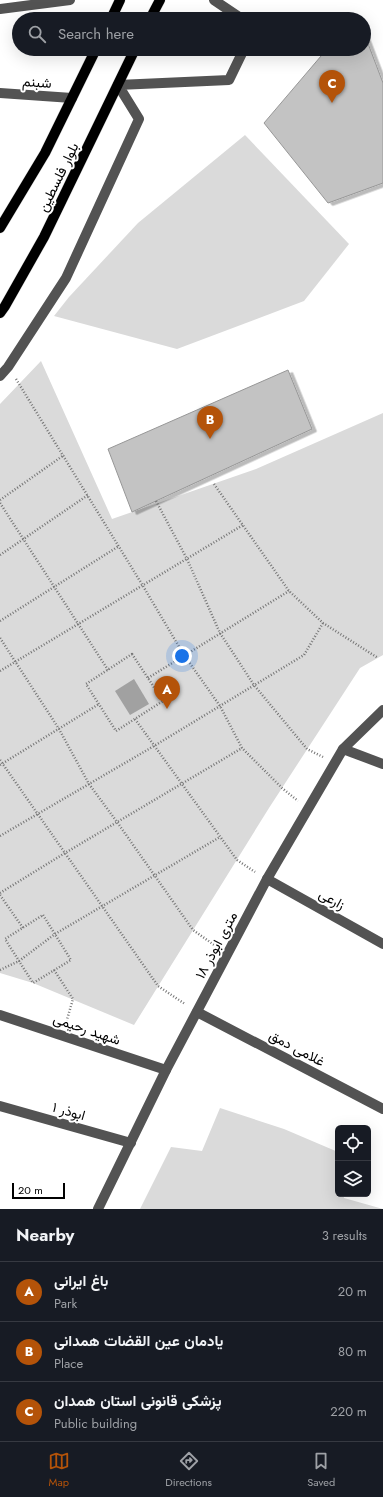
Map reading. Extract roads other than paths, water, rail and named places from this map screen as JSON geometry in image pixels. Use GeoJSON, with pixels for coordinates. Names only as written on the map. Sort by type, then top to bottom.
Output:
{"type":"FeatureCollection","features":[{"type":"Feature","properties":{"kind":"main road"},"geometry":{"type":"LineString","coordinates":[[114,12],[120,0]]}},
{"type":"Feature","properties":{"kind":"main road"},"geometry":{"type":"LineString","coordinates":[[154,12],[160,0]]}},
{"type":"Feature","properties":{"kind":"main road","name":"بلوار فلسطین"},"geometry":{"type":"LineString","coordinates":[[0,228],[45,153],[93,56]]}},
{"type":"Feature","properties":{"kind":"main road","name":"بلوار فلسطین"},"geometry":{"type":"LineString","coordinates":[[0,313],[44,237],[132,56]]}},
{"type":"Feature","properties":{"kind":"street"},"geometry":{"type":"LineString","coordinates":[[0,9],[70,0]]}},
{"type":"Feature","properties":{"kind":"street"},"geometry":{"type":"LineString","coordinates":[[214,0],[232,12]]}},
{"type":"Feature","properties":{"kind":"street"},"geometry":{"type":"LineString","coordinates":[[0,376],[8,367],[66,278],[139,119],[118,85],[229,80],[241,56]]}},
{"type":"Feature","properties":{"kind":"street","name":"شبنم"},"geometry":{"type":"LineString","coordinates":[[0,93],[72,98]]}},
{"type":"Feature","properties":{"kind":"street","name":"۱۸ متری ابوذر"},"geometry":{"type":"LineString","coordinates":[[98,1209],[166,1070],[267,879],[334,762],[343,749],[383,710]]}},
{"type":"Feature","properties":{"kind":"street"},"geometry":{"type":"LineString","coordinates":[[343,749],[383,764]]}},
{"type":"Feature","properties":{"kind":"street","name":"زارعی"},"geometry":{"type":"LineString","coordinates":[[267,879],[383,944]]}},
{"type":"Feature","properties":{"kind":"street","name":"غلامی دمق"},"geometry":{"type":"LineString","coordinates":[[197,1012],[383,1109]]}},
{"type":"Feature","properties":{"kind":"street","name":"شهید رحیمی"},"geometry":{"type":"LineString","coordinates":[[0,1014],[166,1070]]}},
{"type":"Feature","properties":{"kind":"street","name":"ابوذر ۱"},"geometry":{"type":"LineString","coordinates":[[0,1106],[130,1143]]}},
{"type":"Feature","properties":{"kind":"place","name":"پزشکی قانونی استان همدان"},"geometry":{"type":"Point","coordinates":[332,103]}},
{"type":"Feature","properties":{"kind":"place","name":"یادمان عین القضات همدانی"},"geometry":{"type":"Point","coordinates":[210,439]}},
{"type":"Feature","properties":{"kind":"place","name":"باغ ایرانی"},"geometry":{"type":"Point","coordinates":[167,709]}}]}
